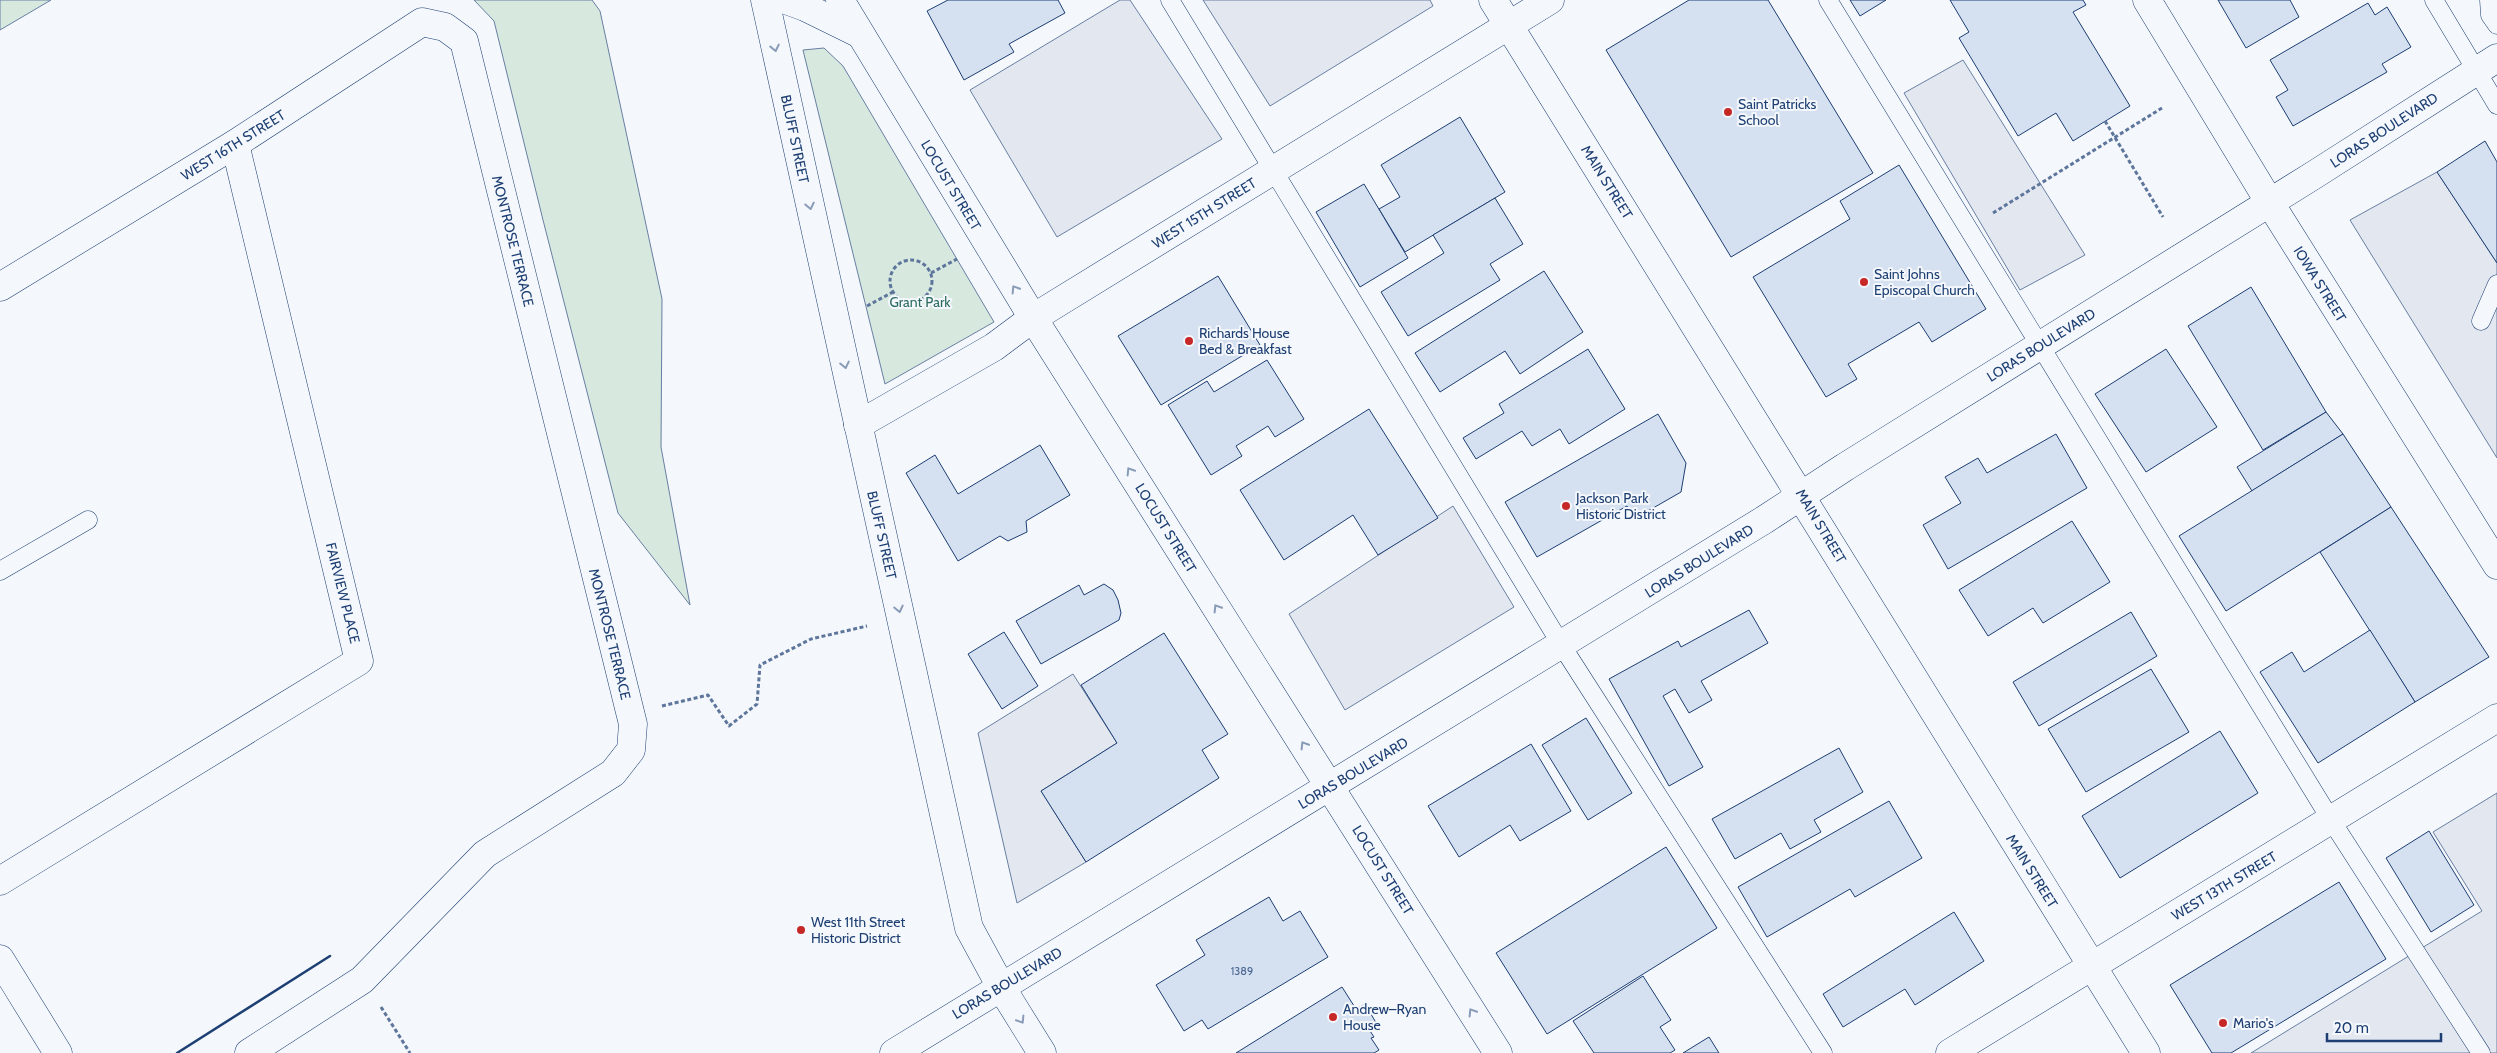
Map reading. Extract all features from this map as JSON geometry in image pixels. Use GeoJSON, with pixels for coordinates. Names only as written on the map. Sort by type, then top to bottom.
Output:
{"type":"FeatureCollection","features":[{"type":"Feature","properties":{"kind":"street","name":"BLUFF STREET"},"geometry":{"type":"LineString","coordinates":[[765,0],[969,928],[1001,987],[1042,1053]]}},
{"type":"Feature","properties":{"kind":"street"},"geometry":{"type":"LineString","coordinates":[[786,0],[805,7],[858,33]]}},
{"type":"Feature","properties":{"kind":"street","name":"LOCUST STREET"},"geometry":{"type":"LineString","coordinates":[[840,0],[858,33],[1032,318],[1498,1053]]}},
{"type":"Feature","properties":{"kind":"street","name":"MAIN STREET"},"geometry":{"type":"LineString","coordinates":[[1493,0],[1803,496],[2091,967],[2146,1053]]}},
{"type":"Feature","properties":{"kind":"street","name":"WEST 15TH STREET"},"geometry":{"type":"LineString","coordinates":[[858,425],[994,346],[1032,318],[1550,0]]}},
{"type":"Feature","properties":{"kind":"street","name":"IOWA STREET"},"geometry":{"type":"LineString","coordinates":[[2147,0],[2270,203],[2497,565]]}},
{"type":"Feature","properties":{"kind":"street","name":"WEST 16TH STREET"},"geometry":{"type":"LineString","coordinates":[[0,287],[235,144],[422,22],[445,27],[464,41]]}},
{"type":"Feature","properties":{"kind":"street","name":"MONTROSE TERRACE"},"geometry":{"type":"LineString","coordinates":[[249,1053],[362,980],[485,854],[613,773],[631,750],[633,724],[464,41]]}},
{"type":"Feature","properties":{"kind":"street","name":"LORAS BOULEVARD"},"geometry":{"type":"LineString","coordinates":[[894,1053],[1562,646],[1803,496],[1845,467],[2270,203],[2487,64]]}},
{"type":"Feature","properties":{"kind":"street","name":"FAIRVIEW PLACE"},"geometry":{"type":"LineString","coordinates":[[0,881],[359,661],[235,144]]}},
{"type":"Feature","properties":{"kind":"street","name":"WEST 13TH STREET"},"geometry":{"type":"LineString","coordinates":[[1950,1053],[2497,718]]}},
{"type":"Feature","properties":{"kind":"street"},"geometry":{"type":"LineString","coordinates":[[0,959],[58,1053]]}},
{"type":"Feature","properties":{"kind":"lane"},"geometry":{"type":"LineString","coordinates":[[1170,0],[1562,646],[1822,1053]]}},
{"type":"Feature","properties":{"kind":"lane"},"geometry":{"type":"LineString","coordinates":[[1828,0],[2331,820],[2481,1053]]}},
{"type":"Feature","properties":{"kind":"lane"},"geometry":{"type":"LineString","coordinates":[[2434,0],[2487,64],[2497,105]]}},
{"type":"Feature","properties":{"kind":"lane"},"geometry":{"type":"LineString","coordinates":[[2490,1],[2490,15],[2497,25]]}},
{"type":"Feature","properties":{"kind":"lane"},"geometry":{"type":"LineString","coordinates":[[2481,321],[2497,284]]}},
{"type":"Feature","properties":{"kind":"lane"},"geometry":{"type":"LineString","coordinates":[[0,571],[88,520]]}},
{"type":"Feature","properties":{"kind":"path"},"geometry":{"type":"LineString","coordinates":[[1968,228],[2162,108]]}},
{"type":"Feature","properties":{"kind":"path"},"geometry":{"type":"LineString","coordinates":[[2105,121],[2163,216]]}},
{"type":"Feature","properties":{"kind":"path"},"geometry":{"type":"LineString","coordinates":[[909,260],[922,263],[931,272],[932,286],[929,292],[919,300],[904,301],[893,292],[890,285],[892,271],[903,262],[909,260]]}},
{"type":"Feature","properties":{"kind":"path"},"geometry":{"type":"LineString","coordinates":[[661,707],[708,695],[729,726],[757,704],[760,665],[811,639],[866,626]]}},
{"type":"Feature","properties":{"kind":"path"},"geometry":{"type":"LineString","coordinates":[[378,1002],[410,1053]]}},
{"type":"Feature","properties":{"kind":"green space"},"geometry":{"type":"Polygon","coordinates":[[[0,0],[51,0],[0,30],[0,0]]]}},
{"type":"Feature","properties":{"kind":"green space"},"geometry":{"type":"Polygon","coordinates":[[[474,0],[592,0],[600,11],[662,299],[661,447],[690,605],[618,513],[494,21],[474,0]]]}},
{"type":"Feature","properties":{"kind":"green space","name":"Grant Park"},"geometry":{"type":"Polygon","coordinates":[[[824,48],[843,66],[994,322],[885,384],[803,50],[824,48]]]}},
{"type":"Feature","properties":{"kind":"shaded area"},"geometry":{"type":"Polygon","coordinates":[[[1120,0],[1130,0],[1222,139],[1057,237],[970,90],[1120,0]]]}},
{"type":"Feature","properties":{"kind":"shaded area"},"geometry":{"type":"Polygon","coordinates":[[[1203,0],[1430,0],[1433,6],[1270,106],[1203,0]]]}},
{"type":"Feature","properties":{"kind":"shaded area"},"geometry":{"type":"Polygon","coordinates":[[[1963,60],[2085,255],[2020,290],[1904,93],[1963,60]]]}},
{"type":"Feature","properties":{"kind":"shaded area"},"geometry":{"type":"Polygon","coordinates":[[[2437,172],[2497,263],[2497,458],[2350,220],[2437,172]]]}},
{"type":"Feature","properties":{"kind":"shaded area"},"geometry":{"type":"Polygon","coordinates":[[[1453,506],[1514,607],[1345,710],[1289,614],[1453,506]]]}},
{"type":"Feature","properties":{"kind":"shaded area"},"geometry":{"type":"Polygon","coordinates":[[[1073,674],[1117,743],[1041,791],[1086,862],[1017,903],[978,733],[1073,674]]]}},
{"type":"Feature","properties":{"kind":"shaded area"},"geometry":{"type":"Polygon","coordinates":[[[2497,793],[2497,1053],[2251,1053],[2482,911],[2433,832],[2497,793]]]}},
{"type":"Feature","properties":{"kind":"building"},"geometry":{"type":"Polygon","coordinates":[[[948,0],[1058,0],[1065,13],[1009,44],[1014,52],[964,80],[927,11],[948,0]]]}},
{"type":"Feature","properties":{"kind":"building"},"geometry":{"type":"Polygon","coordinates":[[[1689,0],[1768,0],[1873,173],[1731,257],[1606,50],[1689,0]]]}},
{"type":"Feature","properties":{"kind":"building"},"geometry":{"type":"Polygon","coordinates":[[[1850,0],[1886,0],[1860,16],[1850,0]]]}},
{"type":"Feature","properties":{"kind":"building"},"geometry":{"type":"Polygon","coordinates":[[[1950,0],[2083,0],[2086,5],[2073,12],[2130,106],[2073,141],[2056,113],[2018,136],[1959,38],[1969,32],[1950,0]]]}},
{"type":"Feature","properties":{"kind":"building"},"geometry":{"type":"Polygon","coordinates":[[[2218,0],[2290,0],[2299,17],[2246,48],[2218,0]]]}},
{"type":"Feature","properties":{"kind":"building"},"geometry":{"type":"Polygon","coordinates":[[[2368,3],[2375,15],[2387,7],[2411,47],[2382,64],[2387,72],[2293,126],[2276,97],[2288,90],[2270,60],[2368,3]]]}},
{"type":"Feature","properties":{"kind":"building"},"geometry":{"type":"Polygon","coordinates":[[[1460,117],[1505,192],[1405,252],[1379,209],[1400,197],[1381,165],[1460,117]]]}},
{"type":"Feature","properties":{"kind":"building"},"geometry":{"type":"Polygon","coordinates":[[[2485,141],[2497,162],[2497,263],[2437,172],[2485,141]]]}},
{"type":"Feature","properties":{"kind":"building"},"geometry":{"type":"Polygon","coordinates":[[[1899,165],[1986,309],[1932,342],[1919,322],[1848,364],[1857,379],[1826,397],[1753,277],[1850,219],[1840,201],[1899,165]]]}},
{"type":"Feature","properties":{"kind":"building"},"geometry":{"type":"Polygon","coordinates":[[[1364,184],[1408,258],[1360,287],[1316,212],[1364,184]]]}},
{"type":"Feature","properties":{"kind":"building"},"geometry":{"type":"Polygon","coordinates":[[[1495,198],[1523,244],[1490,264],[1500,280],[1408,336],[1381,292],[1444,253],[1433,235],[1495,198]]]}},
{"type":"Feature","properties":{"kind":"building"},"geometry":{"type":"Polygon","coordinates":[[[1544,271],[1583,332],[1520,374],[1505,351],[1440,392],[1415,353],[1544,271]]]}},
{"type":"Feature","properties":{"kind":"building","name":"Richards House Bed & Breakfast"},"geometry":{"type":"Polygon","coordinates":[[[1218,276],[1260,345],[1161,405],[1118,336],[1218,276]]]}},
{"type":"Feature","properties":{"kind":"building"},"geometry":{"type":"Polygon","coordinates":[[[2251,287],[2326,412],[2263,450],[2188,326],[2251,287]]]}},
{"type":"Feature","properties":{"kind":"building"},"geometry":{"type":"Polygon","coordinates":[[[1588,349],[1625,409],[1569,444],[1560,429],[1532,446],[1522,431],[1476,459],[1463,438],[1504,413],[1499,404],[1588,349]]]}},
{"type":"Feature","properties":{"kind":"building"},"geometry":{"type":"Polygon","coordinates":[[[2166,349],[2217,427],[2146,472],[2095,394],[2166,349]]]}},
{"type":"Feature","properties":{"kind":"building"},"geometry":{"type":"Polygon","coordinates":[[[1267,360],[1304,419],[1275,437],[1268,426],[1236,446],[1242,456],[1211,475],[1168,405],[1207,381],[1214,392],[1267,360]]]}},
{"type":"Feature","properties":{"kind":"building"},"geometry":{"type":"Polygon","coordinates":[[[1369,409],[1438,518],[1378,555],[1353,515],[1284,560],[1240,490],[1369,409]]]}},
{"type":"Feature","properties":{"kind":"building"},"geometry":{"type":"Polygon","coordinates":[[[2326,412],[2343,434],[2252,491],[2237,467],[2326,412]]]}},
{"type":"Feature","properties":{"kind":"building"},"geometry":{"type":"Polygon","coordinates":[[[1658,414],[1686,463],[1681,492],[1634,519],[1627,506],[1537,557],[1505,502],[1658,414]]]}},
{"type":"Feature","properties":{"kind":"building"},"geometry":{"type":"Polygon","coordinates":[[[2056,434],[2087,488],[1948,569],[1923,525],[1961,503],[1945,477],[1978,458],[1987,473],[2056,434]]]}},
{"type":"Feature","properties":{"kind":"building"},"geometry":{"type":"Polygon","coordinates":[[[2343,434],[2391,507],[2226,611],[2179,536],[2343,434]]]}},
{"type":"Feature","properties":{"kind":"building"},"geometry":{"type":"Polygon","coordinates":[[[1040,445],[1070,495],[1026,521],[1027,532],[1008,541],[1000,536],[958,561],[906,473],[935,455],[958,494],[1040,445]]]}},
{"type":"Feature","properties":{"kind":"building"},"geometry":{"type":"Polygon","coordinates":[[[2391,507],[2489,657],[2415,702],[2320,552],[2391,507]]]}},
{"type":"Feature","properties":{"kind":"building"},"geometry":{"type":"Polygon","coordinates":[[[2072,521],[2110,582],[2043,623],[2033,608],[1988,636],[1959,590],[2072,521]]]}},
{"type":"Feature","properties":{"kind":"building"},"geometry":{"type":"Polygon","coordinates":[[[1104,584],[1113,590],[1118,600],[1121,613],[1119,620],[1041,664],[1016,621],[1079,585],[1084,595],[1104,584]]]}},
{"type":"Feature","properties":{"kind":"building"},"geometry":{"type":"Polygon","coordinates":[[[1749,610],[1768,643],[1701,681],[1712,700],[1689,713],[1675,689],[1663,696],[1703,767],[1669,786],[1609,679],[1678,641],[1681,647],[1749,610]]]}},
{"type":"Feature","properties":{"kind":"building"},"geometry":{"type":"Polygon","coordinates":[[[2131,612],[2157,656],[2039,726],[2013,682],[2131,612]]]}},
{"type":"Feature","properties":{"kind":"building"},"geometry":{"type":"Polygon","coordinates":[[[2370,630],[2415,702],[2318,763],[2260,672],[2292,652],[2304,672],[2370,630]]]}},
{"type":"Feature","properties":{"kind":"building"},"geometry":{"type":"Polygon","coordinates":[[[1004,632],[1038,686],[1002,709],[968,654],[1004,632]]]}},
{"type":"Feature","properties":{"kind":"building"},"geometry":{"type":"Polygon","coordinates":[[[1164,633],[1228,734],[1202,750],[1219,778],[1086,862],[1041,791],[1117,743],[1081,685],[1164,633]]]}},
{"type":"Feature","properties":{"kind":"building"},"geometry":{"type":"Polygon","coordinates":[[[2151,669],[2189,732],[2086,792],[2048,729],[2151,669]]]}},
{"type":"Feature","properties":{"kind":"building"},"geometry":{"type":"Polygon","coordinates":[[[1586,718],[1632,793],[1588,820],[1542,745],[1586,718]]]}},
{"type":"Feature","properties":{"kind":"building"},"geometry":{"type":"Polygon","coordinates":[[[2220,731],[2258,793],[2120,878],[2082,816],[2220,731]]]}},
{"type":"Feature","properties":{"kind":"building"},"geometry":{"type":"Polygon","coordinates":[[[1531,744],[1571,811],[1520,841],[1510,825],[1459,857],[1428,806],[1531,744]]]}},
{"type":"Feature","properties":{"kind":"building"},"geometry":{"type":"Polygon","coordinates":[[[1839,748],[1863,792],[1814,820],[1821,832],[1790,849],[1781,833],[1735,859],[1712,819],[1839,748]]]}},
{"type":"Feature","properties":{"kind":"building"},"geometry":{"type":"Polygon","coordinates":[[[1889,801],[1922,858],[1855,897],[1850,889],[1767,937],[1738,887],[1889,801]]]}},
{"type":"Feature","properties":{"kind":"building"},"geometry":{"type":"Polygon","coordinates":[[[2429,831],[2474,905],[2431,932],[2386,858],[2429,831]]]}},
{"type":"Feature","properties":{"kind":"building"},"geometry":{"type":"Polygon","coordinates":[[[1666,847],[1717,928],[1547,1034],[1496,953],[1666,847]]]}},
{"type":"Feature","properties":{"kind":"building"},"geometry":{"type":"Polygon","coordinates":[[[2339,882],[2386,959],[2231,1053],[2212,1053],[2170,985],[2339,882]]]}},
{"type":"Feature","properties":{"kind":"building"},"geometry":{"type":"Polygon","coordinates":[[[1269,897],[1283,921],[1300,911],[1328,957],[1208,1029],[1202,1020],[1184,1031],[1156,985],[1205,955],[1196,940],[1269,897]]]}},
{"type":"Feature","properties":{"kind":"building"},"geometry":{"type":"Polygon","coordinates":[[[1954,912],[1984,961],[1915,1005],[1905,989],[1843,1027],[1823,994],[1954,912]]]}},
{"type":"Feature","properties":{"kind":"building"},"geometry":{"type":"Polygon","coordinates":[[[1643,976],[1671,1020],[1660,1027],[1675,1050],[1670,1053],[1594,1053],[1573,1021],[1643,976]]]}},
{"type":"Feature","properties":{"kind":"building","name":"Andrew–Ryan House"},"geometry":{"type":"Polygon","coordinates":[[[1342,987],[1356,1009],[1365,1004],[1378,1026],[1370,1031],[1374,1037],[1371,1038],[1379,1050],[1374,1053],[1236,1053],[1342,987]]]}},
{"type":"Feature","properties":{"kind":"building"},"geometry":{"type":"Polygon","coordinates":[[[1709,1037],[1719,1053],[1683,1053],[1709,1037]]]}},
{"type":"Feature","properties":{"kind":"wall"},"geometry":{"type":"LineString","coordinates":[[177,1053],[330,956]]}},
{"type":"Feature","properties":{"kind":"place","name":"Saint Patricks School"},"geometry":{"type":"Point","coordinates":[1728,112]}},
{"type":"Feature","properties":{"kind":"place","name":"Saint Johns Episcopal Church"},"geometry":{"type":"Point","coordinates":[1864,282]}},
{"type":"Feature","properties":{"kind":"place","name":"Richards House Bed & Breakfast"},"geometry":{"type":"Point","coordinates":[1189,341]}},
{"type":"Feature","properties":{"kind":"place","name":"Jackson Park Historic District"},"geometry":{"type":"Point","coordinates":[1566,506]}},
{"type":"Feature","properties":{"kind":"place","name":"West 11th Street Historic District"},"geometry":{"type":"Point","coordinates":[801,930]}},
{"type":"Feature","properties":{"kind":"place","name":"Andrew–Ryan House"},"geometry":{"type":"Point","coordinates":[1333,1017]}},
{"type":"Feature","properties":{"kind":"place","name":"Mario's"},"geometry":{"type":"Point","coordinates":[2223,1023]}}]}
